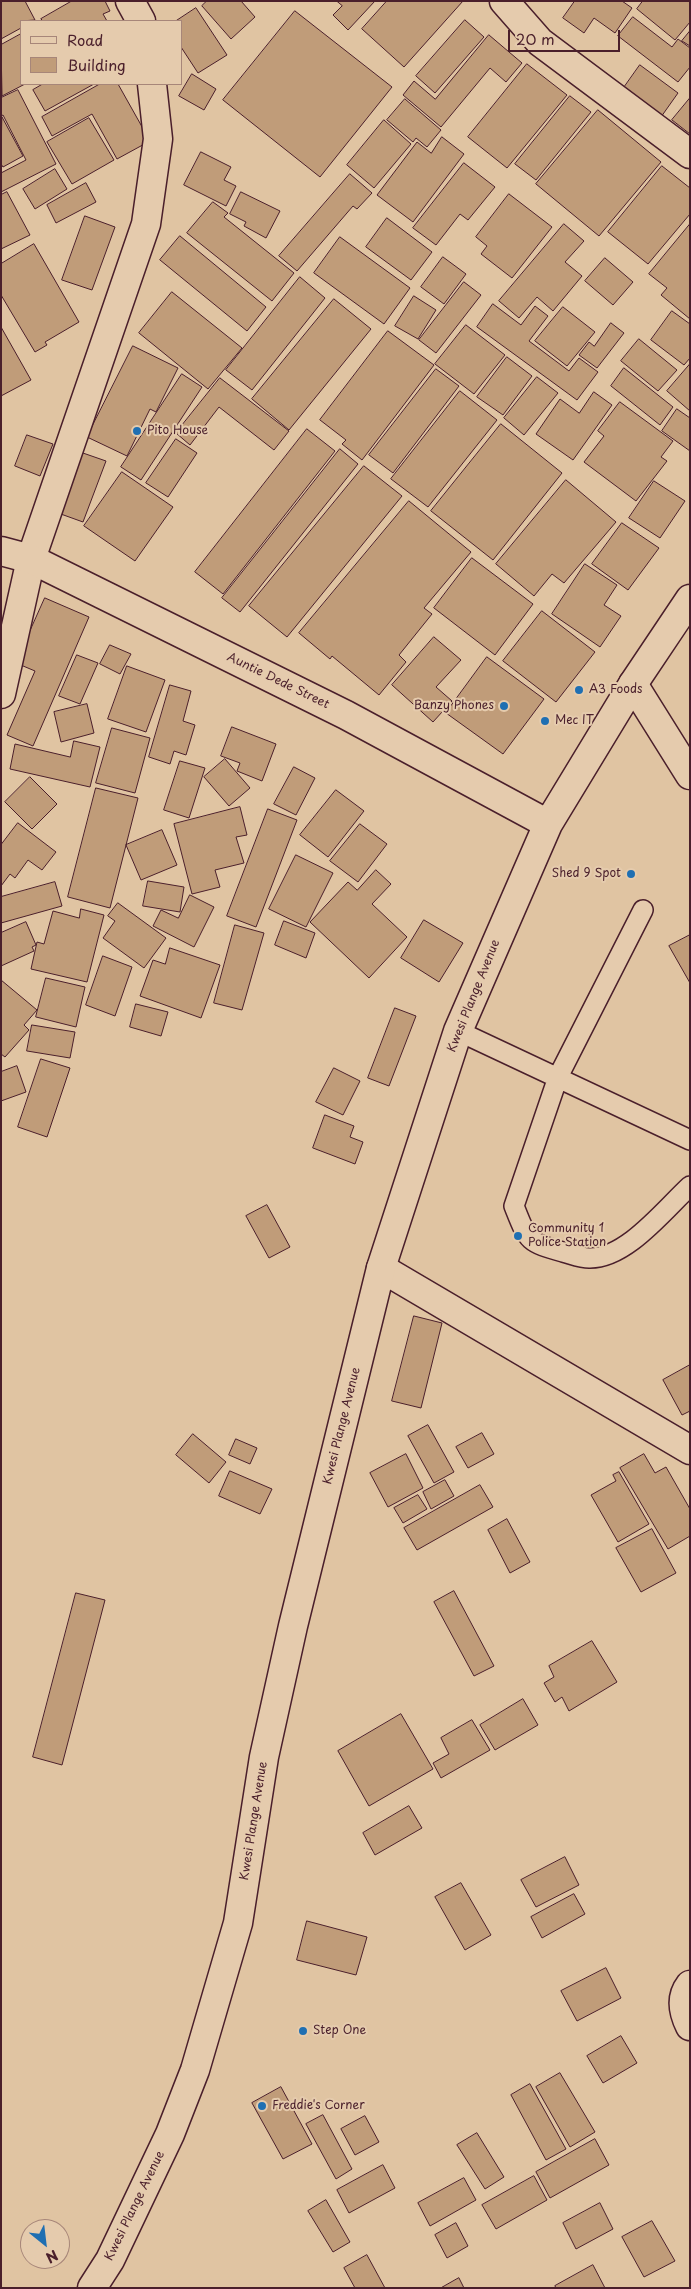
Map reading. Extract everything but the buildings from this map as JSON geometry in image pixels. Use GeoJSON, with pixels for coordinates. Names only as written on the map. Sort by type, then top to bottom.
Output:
{"type":"FeatureCollection","features":[{"type":"Feature","properties":{"kind":"street"},"geometry":{"type":"LineString","coordinates":[[130,1],[141,20]]}},
{"type":"Feature","properties":{"kind":"street"},"geometry":{"type":"LineString","coordinates":[[504,1],[540,42],[690,154]]}},
{"type":"Feature","properties":{"kind":"street"},"geometry":{"type":"LineString","coordinates":[[1,694],[32,559],[146,224],[158,139],[152,85]]}},
{"type":"Feature","properties":{"kind":"street","name":"Auntie Dede Street"},"geometry":{"type":"LineString","coordinates":[[1,551],[32,559],[346,715],[548,824]]}},
{"type":"Feature","properties":{"kind":"street","name":"Kwesi Plange Avenue"},"geometry":{"type":"LineString","coordinates":[[92,2288],[110,2260],[170,2134],[195,2070],[238,1923],[264,1757],[293,1626],[381,1268],[458,1031],[548,824],[633,684],[690,599]]}},
{"type":"Feature","properties":{"kind":"street"},"geometry":{"type":"LineString","coordinates":[[633,684],[690,775]]}},
{"type":"Feature","properties":{"kind":"street"},"geometry":{"type":"LineString","coordinates":[[381,1268],[690,1450]]}},
{"type":"Feature","properties":{"kind":"street"},"geometry":{"type":"LineString","coordinates":[[690,1985],[684,1993],[684,2014],[690,2026]]}},
{"type":"Feature","properties":{"kind":"lane"},"geometry":{"type":"LineString","coordinates":[[643,910],[558,1077],[514,1206],[523,1230],[535,1244],[588,1258],[606,1256],[626,1246],[690,1186]]}},
{"type":"Feature","properties":{"kind":"lane"},"geometry":{"type":"LineString","coordinates":[[458,1031],[690,1140]]}},
{"type":"Feature","properties":{"kind":"place","name":"Pito House"},"geometry":{"type":"Point","coordinates":[137,431]}},
{"type":"Feature","properties":{"kind":"place","name":"A3 Foods"},"geometry":{"type":"Point","coordinates":[579,690]}},
{"type":"Feature","properties":{"kind":"place","name":"Banzy Phones"},"geometry":{"type":"Point","coordinates":[504,706]}},
{"type":"Feature","properties":{"kind":"place","name":"Mec IT"},"geometry":{"type":"Point","coordinates":[545,721]}},
{"type":"Feature","properties":{"kind":"place","name":"Shed 9 Spot"},"geometry":{"type":"Point","coordinates":[631,874]}},
{"type":"Feature","properties":{"kind":"place","name":"Community 1 Police Station"},"geometry":{"type":"Point","coordinates":[518,1236]}},
{"type":"Feature","properties":{"kind":"place","name":"Step One"},"geometry":{"type":"Point","coordinates":[303,2031]}},
{"type":"Feature","properties":{"kind":"place","name":"Freddie's Corner"},"geometry":{"type":"Point","coordinates":[262,2106]}}]}
